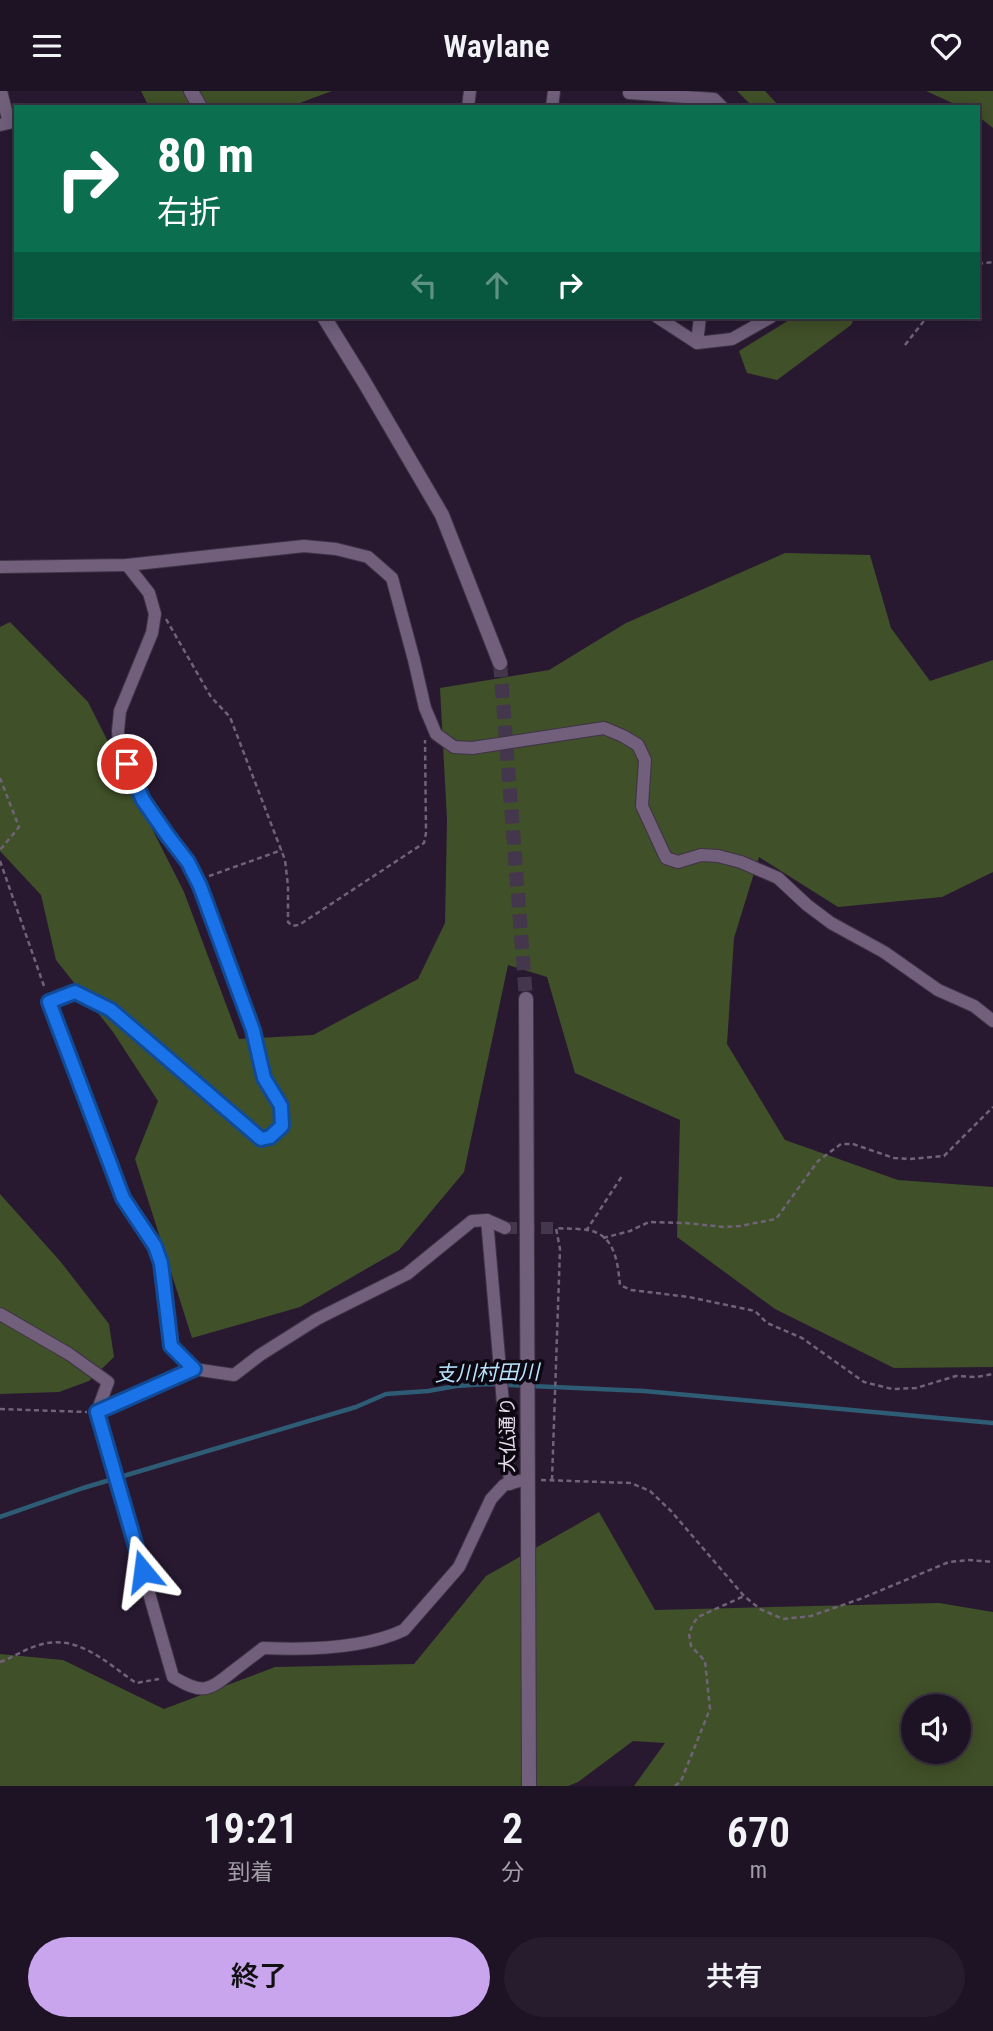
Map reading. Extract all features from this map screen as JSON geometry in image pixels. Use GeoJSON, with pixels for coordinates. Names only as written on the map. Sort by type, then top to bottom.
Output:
{"type":"FeatureCollection","features":[{"type":"Feature","properties":{"kind":"street"},"geometry":{"type":"LineString","coordinates":[[0,125],[9,123],[1,91]]}},
{"type":"Feature","properties":{"kind":"street"},"geometry":{"type":"LineString","coordinates":[[629,97],[714,99],[720,105]]}},
{"type":"Feature","properties":{"kind":"street"},"geometry":{"type":"LineString","coordinates":[[325,319],[442,515],[500,663]]}},
{"type":"Feature","properties":{"kind":"street"},"geometry":{"type":"LineString","coordinates":[[660,319],[697,343],[732,339],[767,319]]}},
{"type":"Feature","properties":{"kind":"street"},"geometry":{"type":"LineString","coordinates":[[697,343],[700,319]]}},
{"type":"Feature","properties":{"kind":"street"},"geometry":{"type":"LineString","coordinates":[[0,567],[127,565],[304,546],[336,549],[368,557],[392,578],[425,709],[436,734],[454,747],[472,748],[604,728],[623,736],[638,745],[645,760],[642,806],[666,858],[678,862],[701,855],[718,856],[741,862],[778,878],[831,923],[884,952],[938,990],[974,1006],[993,1021]]}},
{"type":"Feature","properties":{"kind":"street"},"geometry":{"type":"LineString","coordinates":[[127,565],[149,593],[155,614],[152,633],[120,711],[119,747],[143,800],[198,880],[253,1030],[264,1078],[281,1106],[282,1126],[270,1137],[261,1139],[111,1010],[75,992],[49,1002],[123,1198],[155,1246],[161,1263],[171,1346],[194,1369]]}},
{"type":"Feature","properties":{"kind":"street","name":"大仏通り"},"geometry":{"type":"LineString","coordinates":[[526,999],[529,1786]]}},
{"type":"Feature","properties":{"kind":"street"},"geometry":{"type":"LineString","coordinates":[[486,1220],[510,1484]]}},
{"type":"Feature","properties":{"kind":"street"},"geometry":{"type":"LineString","coordinates":[[97,1412],[194,1369],[234,1375],[317,1319],[407,1274],[472,1221],[486,1220],[505,1228]]}},
{"type":"Feature","properties":{"kind":"street"},"geometry":{"type":"LineString","coordinates":[[0,1314],[69,1354],[108,1382],[97,1412],[173,1677],[189,1686],[199,1689],[213,1688],[263,1648],[299,1650],[363,1642],[392,1636],[404,1630],[459,1567],[491,1499],[504,1485],[527,1479]]}},
{"type":"Feature","properties":{"kind":"path"},"geometry":{"type":"LineString","coordinates":[[905,345],[925,319]]}},
{"type":"Feature","properties":{"kind":"path"},"geometry":{"type":"LineString","coordinates":[[153,608],[163,614],[211,697],[230,717],[285,860],[288,922],[292,926],[299,925],[424,843],[425,733]]}},
{"type":"Feature","properties":{"kind":"path"},"geometry":{"type":"LineString","coordinates":[[0,778],[19,827],[0,850]]}},
{"type":"Feature","properties":{"kind":"path"},"geometry":{"type":"LineString","coordinates":[[198,880],[282,850]]}},
{"type":"Feature","properties":{"kind":"path"},"geometry":{"type":"LineString","coordinates":[[0,861],[49,1002]]}},
{"type":"Feature","properties":{"kind":"path"},"geometry":{"type":"LineString","coordinates":[[603,1238],[630,1231],[649,1222],[724,1227],[776,1219],[818,1161],[841,1144],[894,1158],[944,1156],[993,1107]]}},
{"type":"Feature","properties":{"kind":"path"},"geometry":{"type":"LineString","coordinates":[[586,1231],[622,1175]]}},
{"type":"Feature","properties":{"kind":"path"},"geometry":{"type":"LineString","coordinates":[[552,1480],[560,1249],[556,1228],[595,1231],[603,1238],[617,1257],[620,1285],[631,1290],[689,1297],[755,1311],[767,1324],[802,1338],[864,1382],[892,1389],[916,1388],[956,1376],[977,1377],[993,1374]]}},
{"type":"Feature","properties":{"kind":"path"},"geometry":{"type":"LineString","coordinates":[[0,1409],[97,1412]]}},
{"type":"Feature","properties":{"kind":"path"},"geometry":{"type":"LineString","coordinates":[[527,1479],[631,1483],[650,1491],[671,1511],[744,1595],[760,1609],[783,1619],[811,1616],[949,1562],[969,1560],[993,1563]]}},
{"type":"Feature","properties":{"kind":"path"},"geometry":{"type":"LineString","coordinates":[[676,1786],[681,1781],[710,1709],[705,1661],[691,1646],[692,1624],[698,1617],[744,1595]]}},
{"type":"Feature","properties":{"kind":"path"},"geometry":{"type":"LineString","coordinates":[[0,1662],[35,1646],[57,1641],[80,1645],[136,1683],[173,1677]]}},
{"type":"Feature","properties":{"kind":"green space"},"geometry":{"type":"Polygon","coordinates":[[[141,91],[332,91],[294,105],[148,105],[141,91]]]}},
{"type":"Feature","properties":{"kind":"green space"},"geometry":{"type":"Polygon","coordinates":[[[737,91],[765,91],[778,105],[751,105],[737,91]]]}},
{"type":"Feature","properties":{"kind":"green space"},"geometry":{"type":"Polygon","coordinates":[[[926,91],[993,91],[993,128],[980,118],[980,105],[957,105],[926,91]]]}},
{"type":"Feature","properties":{"kind":"green space"},"geometry":{"type":"Polygon","coordinates":[[[791,319],[854,319],[851,325],[777,380],[747,373],[739,351],[791,319]]]}},
{"type":"Feature","properties":{"kind":"green space"},"geometry":{"type":"Polygon","coordinates":[[[785,553],[870,555],[891,628],[930,681],[993,660],[993,872],[942,897],[838,907],[759,857],[734,938],[727,1044],[785,1140],[898,1180],[993,1187],[993,1367],[894,1368],[775,1309],[677,1237],[680,1120],[575,1073],[547,977],[508,965],[464,1172],[399,1250],[300,1307],[192,1338],[135,1159],[158,1101],[113,1032],[56,960],[41,895],[0,851],[0,627],[10,622],[88,702],[184,892],[239,1039],[313,1035],[418,979],[445,923],[447,820],[440,688],[549,670],[626,623],[785,553]]]}},
{"type":"Feature","properties":{"kind":"green space"},"geometry":{"type":"Polygon","coordinates":[[[0,1194],[60,1261],[109,1324],[114,1357],[89,1381],[59,1392],[0,1394],[0,1194]]]}},
{"type":"Feature","properties":{"kind":"green space"},"geometry":{"type":"Polygon","coordinates":[[[599,1512],[655,1610],[939,1603],[993,1612],[993,1786],[634,1786],[665,1743],[633,1741],[578,1782],[568,1786],[0,1786],[0,1654],[63,1660],[164,1709],[275,1667],[414,1664],[486,1576],[599,1512]]]}},
{"type":"Feature","properties":{"kind":"waterway","name":"支川村田川"},"geometry":{"type":"LineString","coordinates":[[0,1517],[83,1488],[356,1407],[386,1394],[456,1386],[487,1384],[644,1391],[993,1423]]}},
{"type":"Feature","properties":{"kind":"tunnel"},"geometry":{"type":"LineString","coordinates":[[500,663],[526,999]]}},
{"type":"Feature","properties":{"kind":"tunnel"},"geometry":{"type":"LineString","coordinates":[[505,1228],[556,1228]]}},
{"type":"Feature","properties":{"kind":"route"},"geometry":{"type":"LineString","coordinates":[[127,764],[143,800],[188,862],[200,886],[253,1030],[264,1078],[281,1106],[282,1126],[270,1137],[261,1139],[111,1010],[75,992],[49,1002],[123,1198],[155,1246],[161,1263],[171,1346],[194,1369],[97,1412],[143,1571]]}}]}
